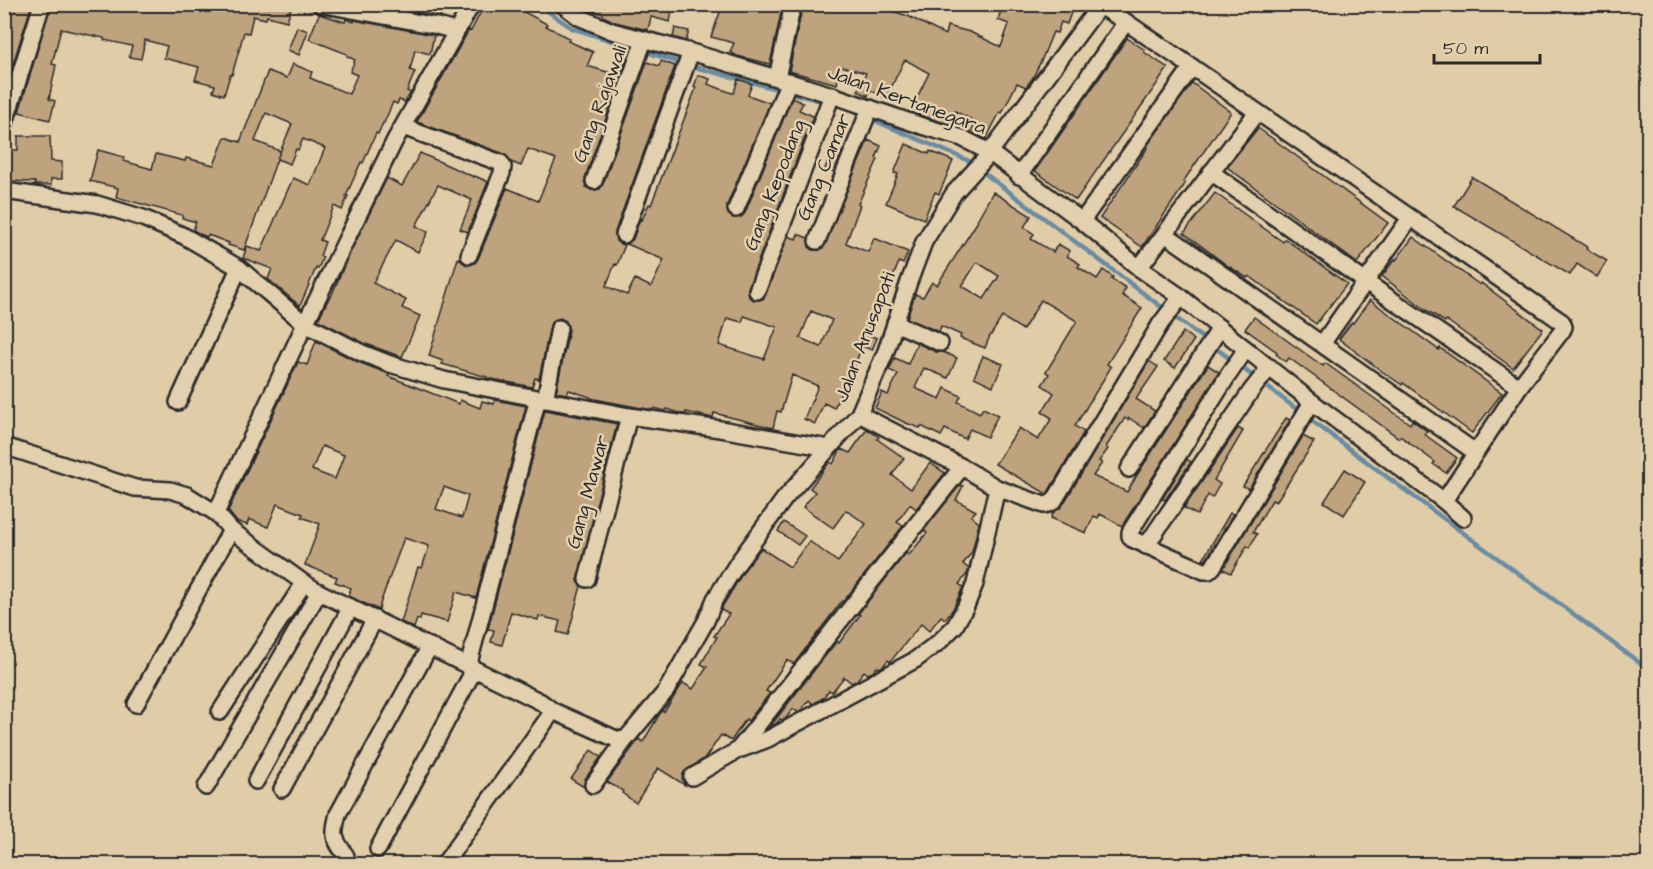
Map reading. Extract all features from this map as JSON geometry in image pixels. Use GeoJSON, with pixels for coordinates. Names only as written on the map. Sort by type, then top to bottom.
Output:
{"type":"FeatureCollection","features":[{"type":"Feature","properties":{"kind":"street"},"geometry":{"type":"LineString","coordinates":[[4,126],[42,4]]}},
{"type":"Feature","properties":{"kind":"street"},"geometry":{"type":"LineString","coordinates":[[320,4],[437,26],[455,32]]}},
{"type":"Feature","properties":{"kind":"street"},"geometry":{"type":"LineString","coordinates":[[216,513],[395,140],[472,4]]}},
{"type":"Feature","properties":{"kind":"street","name":"Jalan Kertanegara"},"geometry":{"type":"LineString","coordinates":[[562,4],[579,17],[642,47],[962,138],[1082,222],[1180,299],[1214,337],[1267,370],[1310,405],[1444,501],[1463,518]]}},
{"type":"Feature","properties":{"kind":"street"},"geometry":{"type":"LineString","coordinates":[[736,209],[784,86],[793,4]]}},
{"type":"Feature","properties":{"kind":"street"},"geometry":{"type":"LineString","coordinates":[[1099,5],[1562,322],[1562,332],[1519,387],[1444,501]]}},
{"type":"Feature","properties":{"kind":"street","name":"Jalan Anusapati"},"geometry":{"type":"LineString","coordinates":[[593,785],[625,740],[666,691],[706,621],[715,599],[737,564],[785,498],[859,414],[886,351],[924,242],[945,207],[1099,5]]}},
{"type":"Feature","properties":{"kind":"street"},"geometry":{"type":"LineString","coordinates":[[1019,176],[1126,22]]}},
{"type":"Feature","properties":{"kind":"street","name":"Gang Rajawali"},"geometry":{"type":"LineString","coordinates":[[594,181],[642,47]]}},
{"type":"Feature","properties":{"kind":"street"},"geometry":{"type":"LineString","coordinates":[[624,235],[689,60]]}},
{"type":"Feature","properties":{"kind":"street"},"geometry":{"type":"LineString","coordinates":[[1082,222],[1192,67]]}},
{"type":"Feature","properties":{"kind":"street","name":"Gang Kepodang"},"geometry":{"type":"LineString","coordinates":[[757,291],[830,101]]}},
{"type":"Feature","properties":{"kind":"street"},"geometry":{"type":"LineString","coordinates":[[1139,268],[1257,112]]}},
{"type":"Feature","properties":{"kind":"street","name":"Gang Camar"},"geometry":{"type":"LineString","coordinates":[[817,241],[868,113]]}},
{"type":"Feature","properties":{"kind":"street"},"geometry":{"type":"LineString","coordinates":[[403,127],[501,164],[503,167],[469,255]]}},
{"type":"Feature","properties":{"kind":"street"},"geometry":{"type":"LineString","coordinates":[[1211,172],[1519,387]]}},
{"type":"Feature","properties":{"kind":"street"},"geometry":{"type":"LineString","coordinates":[[4,191],[97,204],[143,218],[184,236],[239,268],[305,324],[362,353],[390,364],[444,380],[629,416],[829,448]]}},
{"type":"Feature","properties":{"kind":"street"},"geometry":{"type":"LineString","coordinates":[[1322,344],[1410,218]]}},
{"type":"Feature","properties":{"kind":"street"},"geometry":{"type":"LineString","coordinates":[[1165,234],[1475,452]]}},
{"type":"Feature","properties":{"kind":"street"},"geometry":{"type":"LineString","coordinates":[[178,402],[239,268]]}},
{"type":"Feature","properties":{"kind":"street"},"geometry":{"type":"LineString","coordinates":[[859,414],[962,467],[997,488],[1044,505],[1049,504],[1054,501],[1161,323],[1180,299]]}},
{"type":"Feature","properties":{"kind":"street"},"geometry":{"type":"LineString","coordinates":[[895,323],[940,344]]}},
{"type":"Feature","properties":{"kind":"street"},"geometry":{"type":"LineString","coordinates":[[378,849],[471,668],[559,328]]}},
{"type":"Feature","properties":{"kind":"street"},"geometry":{"type":"LineString","coordinates":[[1129,469],[1214,337]]}},
{"type":"Feature","properties":{"kind":"street"},"geometry":{"type":"LineString","coordinates":[[1243,354],[1130,531],[1132,539],[1204,571],[1213,567],[1310,405]]}},
{"type":"Feature","properties":{"kind":"street"},"geometry":{"type":"LineString","coordinates":[[1146,546],[1267,370]]}},
{"type":"Feature","properties":{"kind":"street","name":"Gang Mawar"},"geometry":{"type":"LineString","coordinates":[[587,579],[629,416]]}},
{"type":"Feature","properties":{"kind":"street"},"geometry":{"type":"LineString","coordinates":[[4,446],[135,488],[170,490],[187,495],[216,513],[231,530],[319,592],[541,702],[553,711],[616,739],[625,740]]}},
{"type":"Feature","properties":{"kind":"street"},"geometry":{"type":"LineString","coordinates":[[738,750],[962,467]]}},
{"type":"Feature","properties":{"kind":"street"},"geometry":{"type":"LineString","coordinates":[[692,777],[738,750],[768,739],[915,660],[939,642],[955,626],[975,584],[997,488]]}},
{"type":"Feature","properties":{"kind":"street"},"geometry":{"type":"LineString","coordinates":[[136,704],[231,530]]}},
{"type":"Feature","properties":{"kind":"street"},"geometry":{"type":"LineString","coordinates":[[219,712],[304,583]]}},
{"type":"Feature","properties":{"kind":"street"},"geometry":{"type":"LineString","coordinates":[[206,787],[319,592]]}},
{"type":"Feature","properties":{"kind":"street"},"geometry":{"type":"LineString","coordinates":[[256,781],[351,607]]}},
{"type":"Feature","properties":{"kind":"street"},"geometry":{"type":"LineString","coordinates":[[282,789],[375,619]]}},
{"type":"Feature","properties":{"kind":"street"},"geometry":{"type":"LineString","coordinates":[[345,864],[346,856],[335,840],[334,832],[338,814],[430,646]]}},
{"type":"Feature","properties":{"kind":"street"},"geometry":{"type":"LineString","coordinates":[[444,864],[553,711]]}},
{"type":"Feature","properties":{"kind":"building"},"geometry":{"type":"Polygon","coordinates":[[[4,4],[32,4],[4,92],[4,4]]]}},
{"type":"Feature","properties":{"kind":"building"},"geometry":{"type":"Polygon","coordinates":[[[51,4],[152,4],[165,8],[166,4],[292,4],[287,21],[267,16],[266,19],[253,16],[249,33],[244,32],[224,95],[213,91],[215,85],[195,80],[199,67],[164,58],[167,46],[145,40],[141,59],[129,57],[132,46],[61,29],[52,64],[56,65],[49,99],[55,101],[50,120],[19,112],[51,4]]]}},
{"type":"Feature","properties":{"kind":"building"},"geometry":{"type":"Polygon","coordinates":[[[375,4],[444,4],[440,17],[375,4]]]}},
{"type":"Feature","properties":{"kind":"building"},"geometry":{"type":"Polygon","coordinates":[[[485,4],[509,4],[547,24],[546,26],[570,39],[568,41],[593,52],[587,66],[611,73],[617,55],[627,58],[585,178],[586,187],[591,190],[600,189],[603,184],[647,62],[659,66],[661,61],[675,66],[615,232],[616,241],[625,245],[606,286],[627,295],[635,279],[651,287],[664,260],[627,244],[633,239],[640,219],[642,220],[649,204],[651,205],[696,88],[694,87],[698,75],[710,79],[708,84],[732,93],[734,93],[738,79],[752,84],[748,95],[770,103],[727,205],[728,214],[733,218],[741,217],[745,213],[792,98],[803,103],[799,110],[813,116],[748,288],[749,297],[754,300],[763,299],[766,294],[788,236],[796,239],[798,234],[808,238],[809,247],[813,250],[823,248],[868,140],[881,146],[876,158],[878,159],[858,204],[860,205],[846,243],[868,252],[874,238],[908,252],[903,264],[899,262],[889,287],[886,285],[866,334],[877,338],[872,350],[862,346],[844,394],[841,393],[834,408],[824,403],[815,424],[804,419],[818,386],[792,375],[781,412],[777,411],[773,428],[714,413],[713,418],[686,412],[682,414],[667,409],[666,411],[654,408],[653,410],[590,398],[569,390],[567,394],[556,392],[569,330],[566,321],[560,318],[552,321],[539,379],[535,378],[532,387],[487,378],[442,364],[443,361],[429,356],[458,258],[470,265],[478,259],[507,188],[538,201],[556,159],[528,149],[521,166],[511,162],[504,154],[417,122],[469,30],[471,31],[485,4]],[[811,311],[800,338],[821,347],[832,320],[811,311]],[[744,316],[742,322],[727,318],[719,345],[764,359],[777,327],[744,316]]]}},
{"type":"Feature","properties":{"kind":"building"},"geometry":{"type":"Polygon","coordinates":[[[582,4],[673,4],[670,22],[651,17],[648,30],[615,22],[603,14],[584,9],[582,4]]]}},
{"type":"Feature","properties":{"kind":"building"},"geometry":{"type":"Polygon","coordinates":[[[723,4],[783,4],[770,64],[737,56],[730,52],[734,43],[711,37],[723,4]]]}},
{"type":"Feature","properties":{"kind":"building"},"geometry":{"type":"Polygon","coordinates":[[[803,4],[870,4],[908,16],[945,35],[947,26],[970,32],[1001,47],[1009,24],[998,20],[1002,7],[1006,8],[1008,4],[1074,4],[1067,24],[1061,22],[1057,33],[1053,32],[1032,79],[1026,87],[1017,83],[986,139],[971,132],[976,122],[955,111],[948,124],[910,112],[929,73],[906,60],[886,98],[870,90],[868,96],[858,91],[866,73],[841,66],[837,84],[789,71],[803,4]]]}},
{"type":"Feature","properties":{"kind":"building"},"geometry":{"type":"Polygon","coordinates":[[[319,14],[345,22],[346,19],[354,22],[354,20],[434,35],[430,54],[415,50],[410,70],[415,72],[407,91],[411,93],[405,102],[399,100],[397,104],[393,102],[363,163],[361,162],[342,210],[334,206],[320,240],[325,242],[320,256],[323,257],[300,306],[268,279],[272,269],[243,258],[247,246],[261,251],[293,178],[310,185],[325,148],[303,139],[290,164],[277,159],[244,250],[200,234],[193,230],[196,222],[182,218],[182,215],[116,197],[118,188],[90,181],[98,150],[124,157],[123,161],[152,169],[156,154],[214,165],[225,137],[240,142],[268,71],[287,78],[293,64],[312,72],[310,78],[349,94],[357,75],[350,72],[355,60],[347,54],[309,39],[319,14]],[[266,113],[255,141],[280,151],[278,158],[292,124],[266,113]]]}},
{"type":"Feature","properties":{"kind":"building"},"geometry":{"type":"Polygon","coordinates":[[[297,27],[308,31],[299,55],[288,50],[297,27]]]}},
{"type":"Feature","properties":{"kind":"building"},"geometry":{"type":"Polygon","coordinates":[[[675,28],[689,31],[686,41],[673,37],[675,28]]]}},
{"type":"Feature","properties":{"kind":"building"},"geometry":{"type":"Polygon","coordinates":[[[1127,38],[1168,68],[1076,200],[1035,171],[1127,38]]]}},
{"type":"Feature","properties":{"kind":"building"},"geometry":{"type":"Polygon","coordinates":[[[1192,83],[1231,112],[1142,247],[1100,218],[1192,83]]]}},
{"type":"Feature","properties":{"kind":"building"},"geometry":{"type":"Polygon","coordinates":[[[1258,128],[1388,223],[1357,263],[1227,167],[1258,128]]]}},
{"type":"Feature","properties":{"kind":"building"},"geometry":{"type":"Polygon","coordinates":[[[18,136],[50,136],[51,161],[62,162],[62,179],[51,179],[51,185],[4,181],[4,150],[18,150],[18,136]]]}},
{"type":"Feature","properties":{"kind":"building"},"geometry":{"type":"Polygon","coordinates":[[[906,144],[953,161],[939,194],[935,192],[924,219],[886,203],[898,174],[894,173],[906,144]]]}},
{"type":"Feature","properties":{"kind":"building"},"geometry":{"type":"Polygon","coordinates":[[[833,149],[842,153],[834,172],[825,169],[833,149]]]}},
{"type":"Feature","properties":{"kind":"building"},"geometry":{"type":"Polygon","coordinates":[[[420,153],[488,182],[468,232],[460,229],[472,200],[438,185],[416,226],[428,232],[418,252],[396,240],[373,283],[406,300],[402,308],[420,316],[402,357],[366,344],[318,320],[387,178],[402,186],[420,153]]]}},
{"type":"Feature","properties":{"kind":"building"},"geometry":{"type":"Polygon","coordinates":[[[1472,177],[1607,261],[1597,277],[1577,264],[1570,275],[1454,206],[1472,177]]]}},
{"type":"Feature","properties":{"kind":"building"},"geometry":{"type":"Polygon","coordinates":[[[993,192],[1031,216],[1024,227],[1034,234],[1031,239],[1053,252],[1058,244],[1070,251],[1067,256],[1080,264],[1078,267],[1097,279],[1103,270],[1113,277],[1111,279],[1126,288],[1122,295],[1142,308],[1107,364],[1111,367],[1075,426],[1084,432],[1047,494],[995,464],[1019,428],[1038,440],[1052,418],[1042,412],[1054,393],[1042,385],[1049,374],[1046,372],[1077,321],[1041,300],[1023,330],[1002,317],[985,348],[960,338],[961,335],[941,326],[939,332],[907,318],[915,294],[923,297],[932,282],[937,285],[993,192]],[[977,262],[962,286],[984,299],[999,276],[977,262]]]}},
{"type":"Feature","properties":{"kind":"building"},"geometry":{"type":"Polygon","coordinates":[[[1215,193],[1283,242],[1285,239],[1347,284],[1316,324],[1249,276],[1247,278],[1228,266],[1184,233],[1215,193]]]}},
{"type":"Feature","properties":{"kind":"building"},"geometry":{"type":"Polygon","coordinates":[[[1413,237],[1543,329],[1513,368],[1446,320],[1445,322],[1426,310],[1382,276],[1413,237]]]}},
{"type":"Feature","properties":{"kind":"building"},"geometry":{"type":"Polygon","coordinates":[[[1370,300],[1502,393],[1472,433],[1339,339],[1370,300]]]}},
{"type":"Feature","properties":{"kind":"building"},"geometry":{"type":"Polygon","coordinates":[[[1254,317],[1323,366],[1325,363],[1410,424],[1412,420],[1427,431],[1424,434],[1457,458],[1446,473],[1400,436],[1399,438],[1289,358],[1286,362],[1276,354],[1277,352],[1245,329],[1254,317]]]}},
{"type":"Feature","properties":{"kind":"building"},"geometry":{"type":"Polygon","coordinates":[[[1183,332],[1194,340],[1175,368],[1164,361],[1183,332]]]}},
{"type":"Feature","properties":{"kind":"building"},"geometry":{"type":"Polygon","coordinates":[[[316,341],[358,362],[389,374],[388,376],[459,404],[460,400],[480,408],[482,401],[494,404],[495,400],[526,406],[476,598],[456,592],[447,622],[421,615],[414,628],[401,622],[418,567],[422,568],[429,546],[404,538],[379,610],[348,596],[351,588],[335,582],[337,577],[305,565],[320,524],[302,517],[303,514],[277,504],[268,527],[249,519],[247,525],[236,521],[228,511],[298,362],[307,365],[316,341]],[[322,446],[312,470],[335,479],[344,455],[322,446]],[[444,487],[436,509],[462,518],[468,496],[444,487]]]}},
{"type":"Feature","properties":{"kind":"building"},"geometry":{"type":"Polygon","coordinates":[[[917,343],[957,358],[948,378],[924,368],[915,388],[940,399],[945,388],[961,396],[958,402],[980,413],[983,408],[998,415],[987,437],[970,429],[965,439],[945,429],[941,436],[875,408],[882,392],[888,395],[898,374],[889,370],[895,358],[908,364],[917,343]]]}},
{"type":"Feature","properties":{"kind":"building"},"geometry":{"type":"Polygon","coordinates":[[[983,356],[1003,364],[993,386],[974,377],[983,356]]]}},
{"type":"Feature","properties":{"kind":"building"},"geometry":{"type":"Polygon","coordinates":[[[1149,361],[1158,367],[1136,399],[1155,411],[1144,428],[1129,418],[1128,420],[1125,418],[1106,447],[1108,449],[1099,461],[1102,463],[1093,476],[1127,492],[1208,365],[1219,372],[1122,526],[1100,514],[1098,518],[1094,516],[1086,533],[1051,518],[1053,513],[1062,506],[1149,361]]]}},
{"type":"Feature","properties":{"kind":"building"},"geometry":{"type":"Polygon","coordinates":[[[545,410],[617,424],[578,577],[581,586],[568,635],[557,632],[560,621],[539,616],[538,620],[511,612],[502,645],[491,642],[494,630],[488,629],[545,410]]]}},
{"type":"Feature","properties":{"kind":"building"},"geometry":{"type":"Polygon","coordinates":[[[1286,418],[1290,420],[1249,489],[1243,486],[1286,418]]]}},
{"type":"Feature","properties":{"kind":"building"},"geometry":{"type":"Polygon","coordinates":[[[1238,428],[1243,431],[1214,480],[1220,484],[1212,498],[1208,495],[1197,515],[1184,508],[1238,428]]]}},
{"type":"Feature","properties":{"kind":"building"},"geometry":{"type":"Polygon","coordinates":[[[867,429],[904,458],[892,475],[911,489],[930,463],[945,473],[916,509],[910,504],[897,522],[903,526],[794,664],[787,660],[766,691],[770,693],[748,721],[746,719],[731,741],[721,735],[706,757],[684,772],[682,778],[685,785],[658,768],[636,803],[622,793],[623,791],[607,782],[639,739],[643,742],[659,715],[662,711],[664,712],[683,683],[693,689],[707,667],[701,664],[717,637],[714,636],[729,614],[721,610],[722,607],[761,548],[790,567],[809,541],[838,562],[866,524],[846,510],[833,528],[803,507],[815,492],[810,488],[828,464],[830,462],[833,464],[841,449],[850,453],[867,429]]]}},
{"type":"Feature","properties":{"kind":"building"},"geometry":{"type":"Polygon","coordinates":[[[1303,436],[1314,442],[1276,502],[1272,500],[1253,532],[1257,534],[1249,548],[1247,546],[1231,573],[1223,569],[1303,436]]]}},
{"type":"Feature","properties":{"kind":"building"},"geometry":{"type":"Polygon","coordinates":[[[1187,459],[1191,462],[1165,500],[1162,499],[1187,459]]]}},
{"type":"Feature","properties":{"kind":"building"},"geometry":{"type":"Polygon","coordinates":[[[1345,469],[1365,482],[1344,515],[1324,502],[1345,469]]]}},
{"type":"Feature","properties":{"kind":"building"},"geometry":{"type":"Polygon","coordinates":[[[960,485],[963,486],[956,500],[976,511],[971,516],[979,523],[972,552],[963,564],[969,569],[959,584],[963,587],[953,609],[945,619],[941,616],[929,631],[921,624],[890,662],[888,660],[883,666],[877,667],[868,674],[864,671],[852,683],[844,677],[832,692],[829,690],[823,698],[813,704],[809,700],[798,712],[793,709],[786,718],[780,719],[769,728],[837,641],[839,643],[860,615],[858,614],[906,553],[909,555],[927,533],[924,530],[960,485]]]}},
{"type":"Feature","properties":{"kind":"building"},"geometry":{"type":"Polygon","coordinates":[[[1230,513],[1233,514],[1206,560],[1203,559],[1230,513]]]}},
{"type":"Feature","properties":{"kind":"building"},"geometry":{"type":"Polygon","coordinates":[[[784,522],[805,536],[798,545],[778,531],[784,522]]]}},
{"type":"Feature","properties":{"kind":"building"},"geometry":{"type":"Polygon","coordinates":[[[591,750],[601,757],[585,779],[584,787],[571,779],[591,750]]]}},
{"type":"Feature","properties":{"kind":"waterway"},"geometry":{"type":"LineString","coordinates":[[537,4],[572,28],[687,65],[840,106],[967,160],[1356,454],[1648,669]]}}]}
